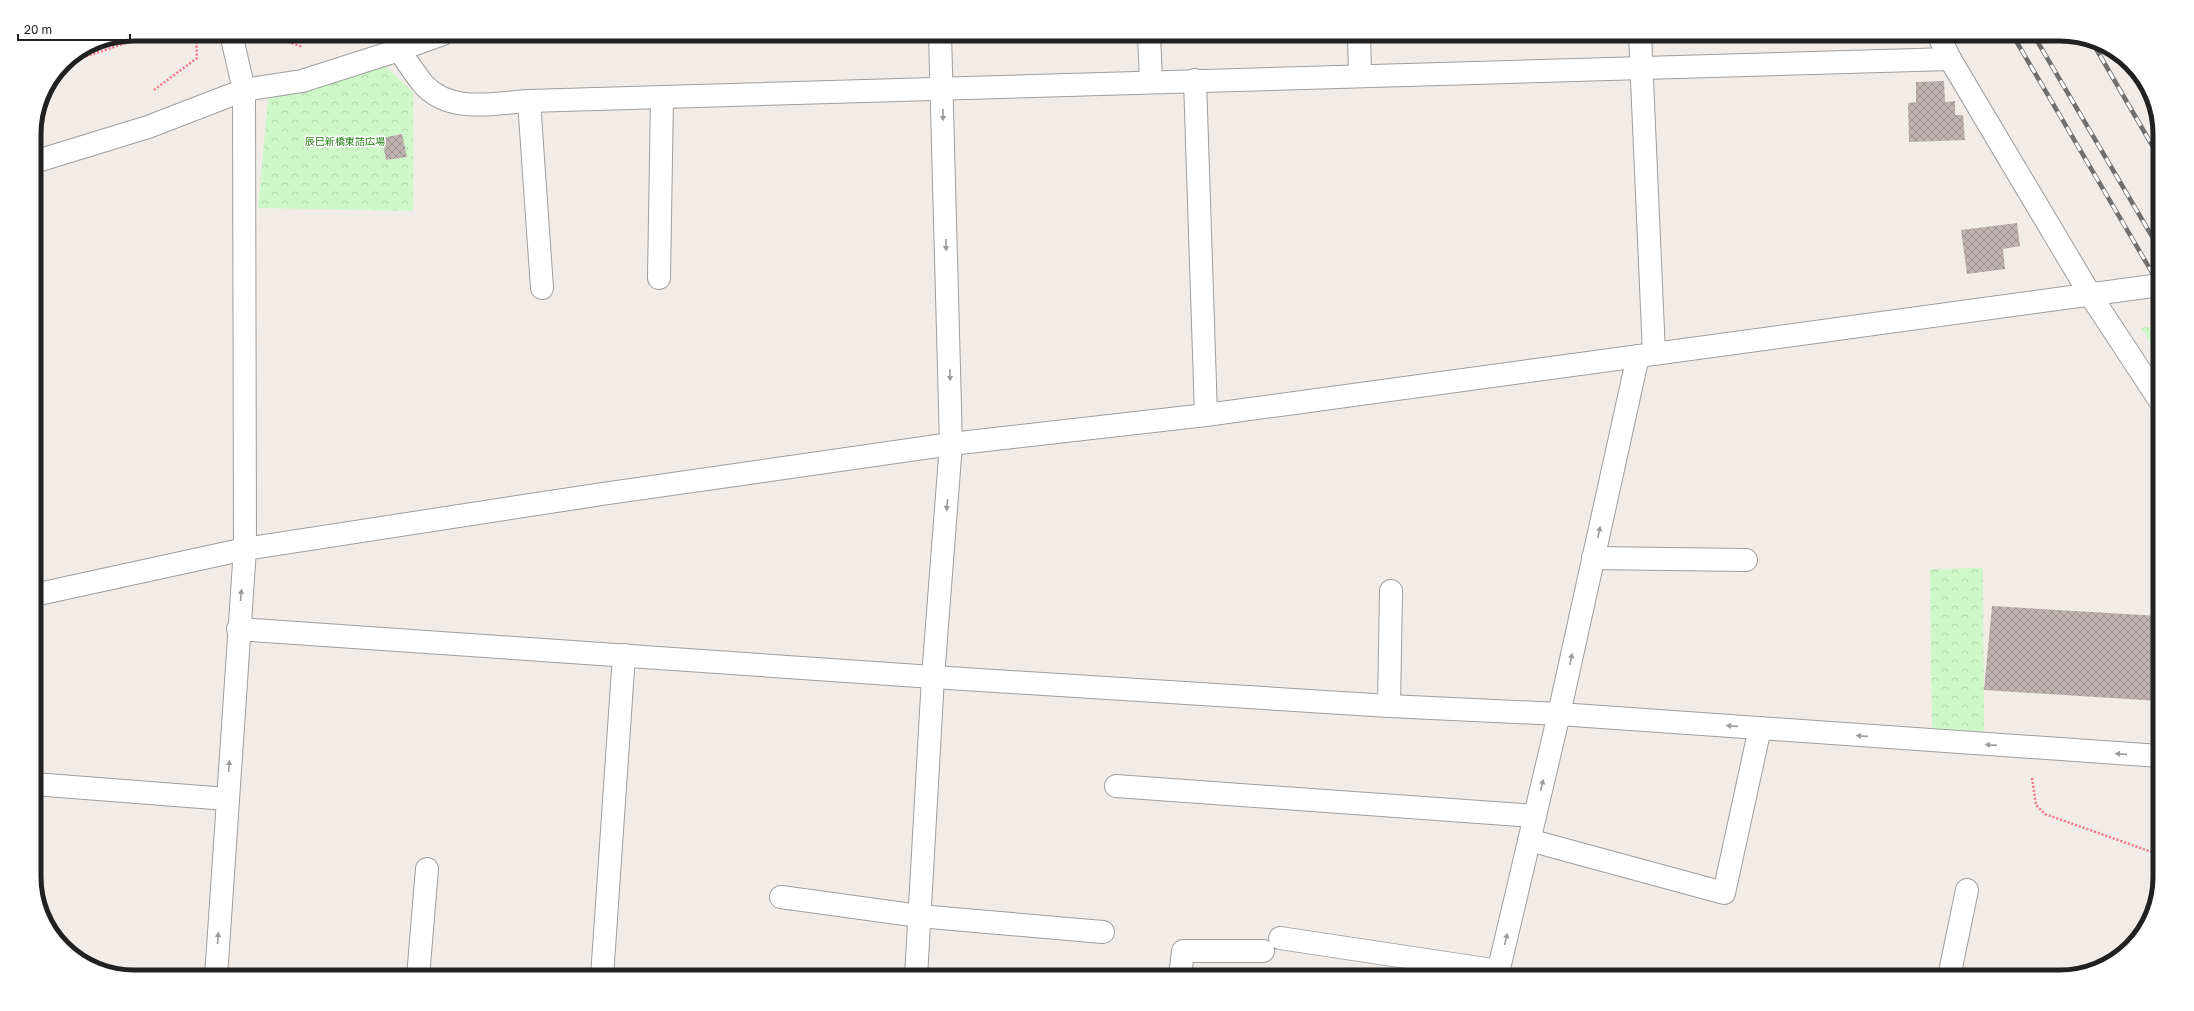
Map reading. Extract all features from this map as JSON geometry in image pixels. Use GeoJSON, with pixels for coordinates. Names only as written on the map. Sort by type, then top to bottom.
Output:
{"type":"FeatureCollection","features":[{"type":"Feature","properties":{"kind":"street"},"geometry":{"type":"LineString","coordinates":[[216,970],[244,549],[244,90],[232,41]]}},
{"type":"Feature","properties":{"kind":"street"},"geometry":{"type":"LineString","coordinates":[[41,160],[148,128],[244,90],[302,81],[424,41]]}},
{"type":"Feature","properties":{"kind":"street"},"geometry":{"type":"LineString","coordinates":[[916,970],[933,677],[951,444],[940,41]]}},
{"type":"Feature","properties":{"kind":"street"},"geometry":{"type":"LineString","coordinates":[[1149,41],[1151,81]]}},
{"type":"Feature","properties":{"kind":"street"},"geometry":{"type":"LineString","coordinates":[[1359,41],[1360,75]]}},
{"type":"Feature","properties":{"kind":"street"},"geometry":{"type":"LineString","coordinates":[[1499,970],[1559,714],[1593,558],[1646,355],[1640,41]]}},
{"type":"Feature","properties":{"kind":"street"},"geometry":{"type":"LineString","coordinates":[[1941,41],[1950,59],[2091,296],[2153,390]]}},
{"type":"Feature","properties":{"kind":"street"},"geometry":{"type":"LineString","coordinates":[[399,50],[425,86],[446,101],[471,105],[529,101],[1151,81],[1950,59]]}},
{"type":"Feature","properties":{"kind":"street"},"geometry":{"type":"LineString","coordinates":[[1195,80],[1206,415]]}},
{"type":"Feature","properties":{"kind":"street"},"geometry":{"type":"LineString","coordinates":[[660,278],[662,97]]}},
{"type":"Feature","properties":{"kind":"street"},"geometry":{"type":"LineString","coordinates":[[529,101],[542,288]]}},
{"type":"Feature","properties":{"kind":"street"},"geometry":{"type":"LineString","coordinates":[[41,593],[244,549],[602,494],[951,444],[1206,415],[2091,296],[2153,286]]}},
{"type":"Feature","properties":{"kind":"street"},"geometry":{"type":"LineString","coordinates":[[1593,558],[1746,560]]}},
{"type":"Feature","properties":{"kind":"street"},"geometry":{"type":"LineString","coordinates":[[1389,706],[1391,592]]}},
{"type":"Feature","properties":{"kind":"street"},"geometry":{"type":"LineString","coordinates":[[238,629],[933,677],[1389,706],[1559,714],[2153,756]]}},
{"type":"Feature","properties":{"kind":"street"},"geometry":{"type":"LineString","coordinates":[[602,970],[624,656]]}},
{"type":"Feature","properties":{"kind":"street"},"geometry":{"type":"LineString","coordinates":[[1529,840],[1724,893],[1760,728]]}},
{"type":"Feature","properties":{"kind":"street"},"geometry":{"type":"LineString","coordinates":[[41,785],[227,799]]}},
{"type":"Feature","properties":{"kind":"street"},"geometry":{"type":"LineString","coordinates":[[1116,786],[1535,816]]}},
{"type":"Feature","properties":{"kind":"street"},"geometry":{"type":"LineString","coordinates":[[419,970],[427,869]]}},
{"type":"Feature","properties":{"kind":"street"},"geometry":{"type":"LineString","coordinates":[[1950,970],[1967,890]]}},
{"type":"Feature","properties":{"kind":"street"},"geometry":{"type":"LineString","coordinates":[[781,897],[919,916],[1103,932]]}},
{"type":"Feature","properties":{"kind":"street"},"geometry":{"type":"LineString","coordinates":[[1280,938],[1474,970]]}},
{"type":"Feature","properties":{"kind":"street"},"geometry":{"type":"LineString","coordinates":[[1181,970],[1183,951],[1263,951]]}},
{"type":"Feature","properties":{"kind":"path"},"geometry":{"type":"LineString","coordinates":[[80,58],[131,41]]}},
{"type":"Feature","properties":{"kind":"path"},"geometry":{"type":"LineString","coordinates":[[286,41],[307,49]]}},
{"type":"Feature","properties":{"kind":"path"},"geometry":{"type":"LineString","coordinates":[[2027,747],[2036,805],[2045,814],[2153,853]]}},
{"type":"Feature","properties":{"kind":"green space","name":"辰巳新橋東詰広場"},"geometry":{"type":"Polygon","coordinates":[[[383,64],[413,92],[413,211],[258,208],[269,89],[383,64]]]}},
{"type":"Feature","properties":{"kind":"green space"},"geometry":{"type":"Polygon","coordinates":[[[2153,327],[2153,346],[2141,328],[2153,327]]]}},
{"type":"Feature","properties":{"kind":"green space"},"geometry":{"type":"Polygon","coordinates":[[[1983,568],[1984,733],[1932,731],[1930,569],[1983,568]]]}},
{"type":"Feature","properties":{"kind":"building"},"geometry":{"type":"Polygon","coordinates":[[[1944,81],[1945,102],[1955,101],[1955,115],[1963,115],[1965,140],[1909,142],[1908,103],[1916,102],[1916,82],[1944,81]]]}},
{"type":"Feature","properties":{"kind":"building"},"geometry":{"type":"Polygon","coordinates":[[[402,134],[407,157],[386,160],[382,138],[402,134]]]}},
{"type":"Feature","properties":{"kind":"building"},"geometry":{"type":"Polygon","coordinates":[[[2017,223],[2020,246],[2003,249],[2005,269],[1967,274],[1961,230],[2017,223]]]}},
{"type":"Feature","properties":{"kind":"building"},"geometry":{"type":"Polygon","coordinates":[[[1992,606],[2153,616],[2153,701],[1984,690],[1992,606]]]}},
{"type":"Feature","properties":{"kind":"railway"},"geometry":{"type":"LineString","coordinates":[[2016,41],[2153,274]]}},
{"type":"Feature","properties":{"kind":"railway"},"geometry":{"type":"LineString","coordinates":[[2037,41],[2153,238]]}},
{"type":"Feature","properties":{"kind":"railway"},"geometry":{"type":"LineString","coordinates":[[2096,48],[2153,147]]}}]}
